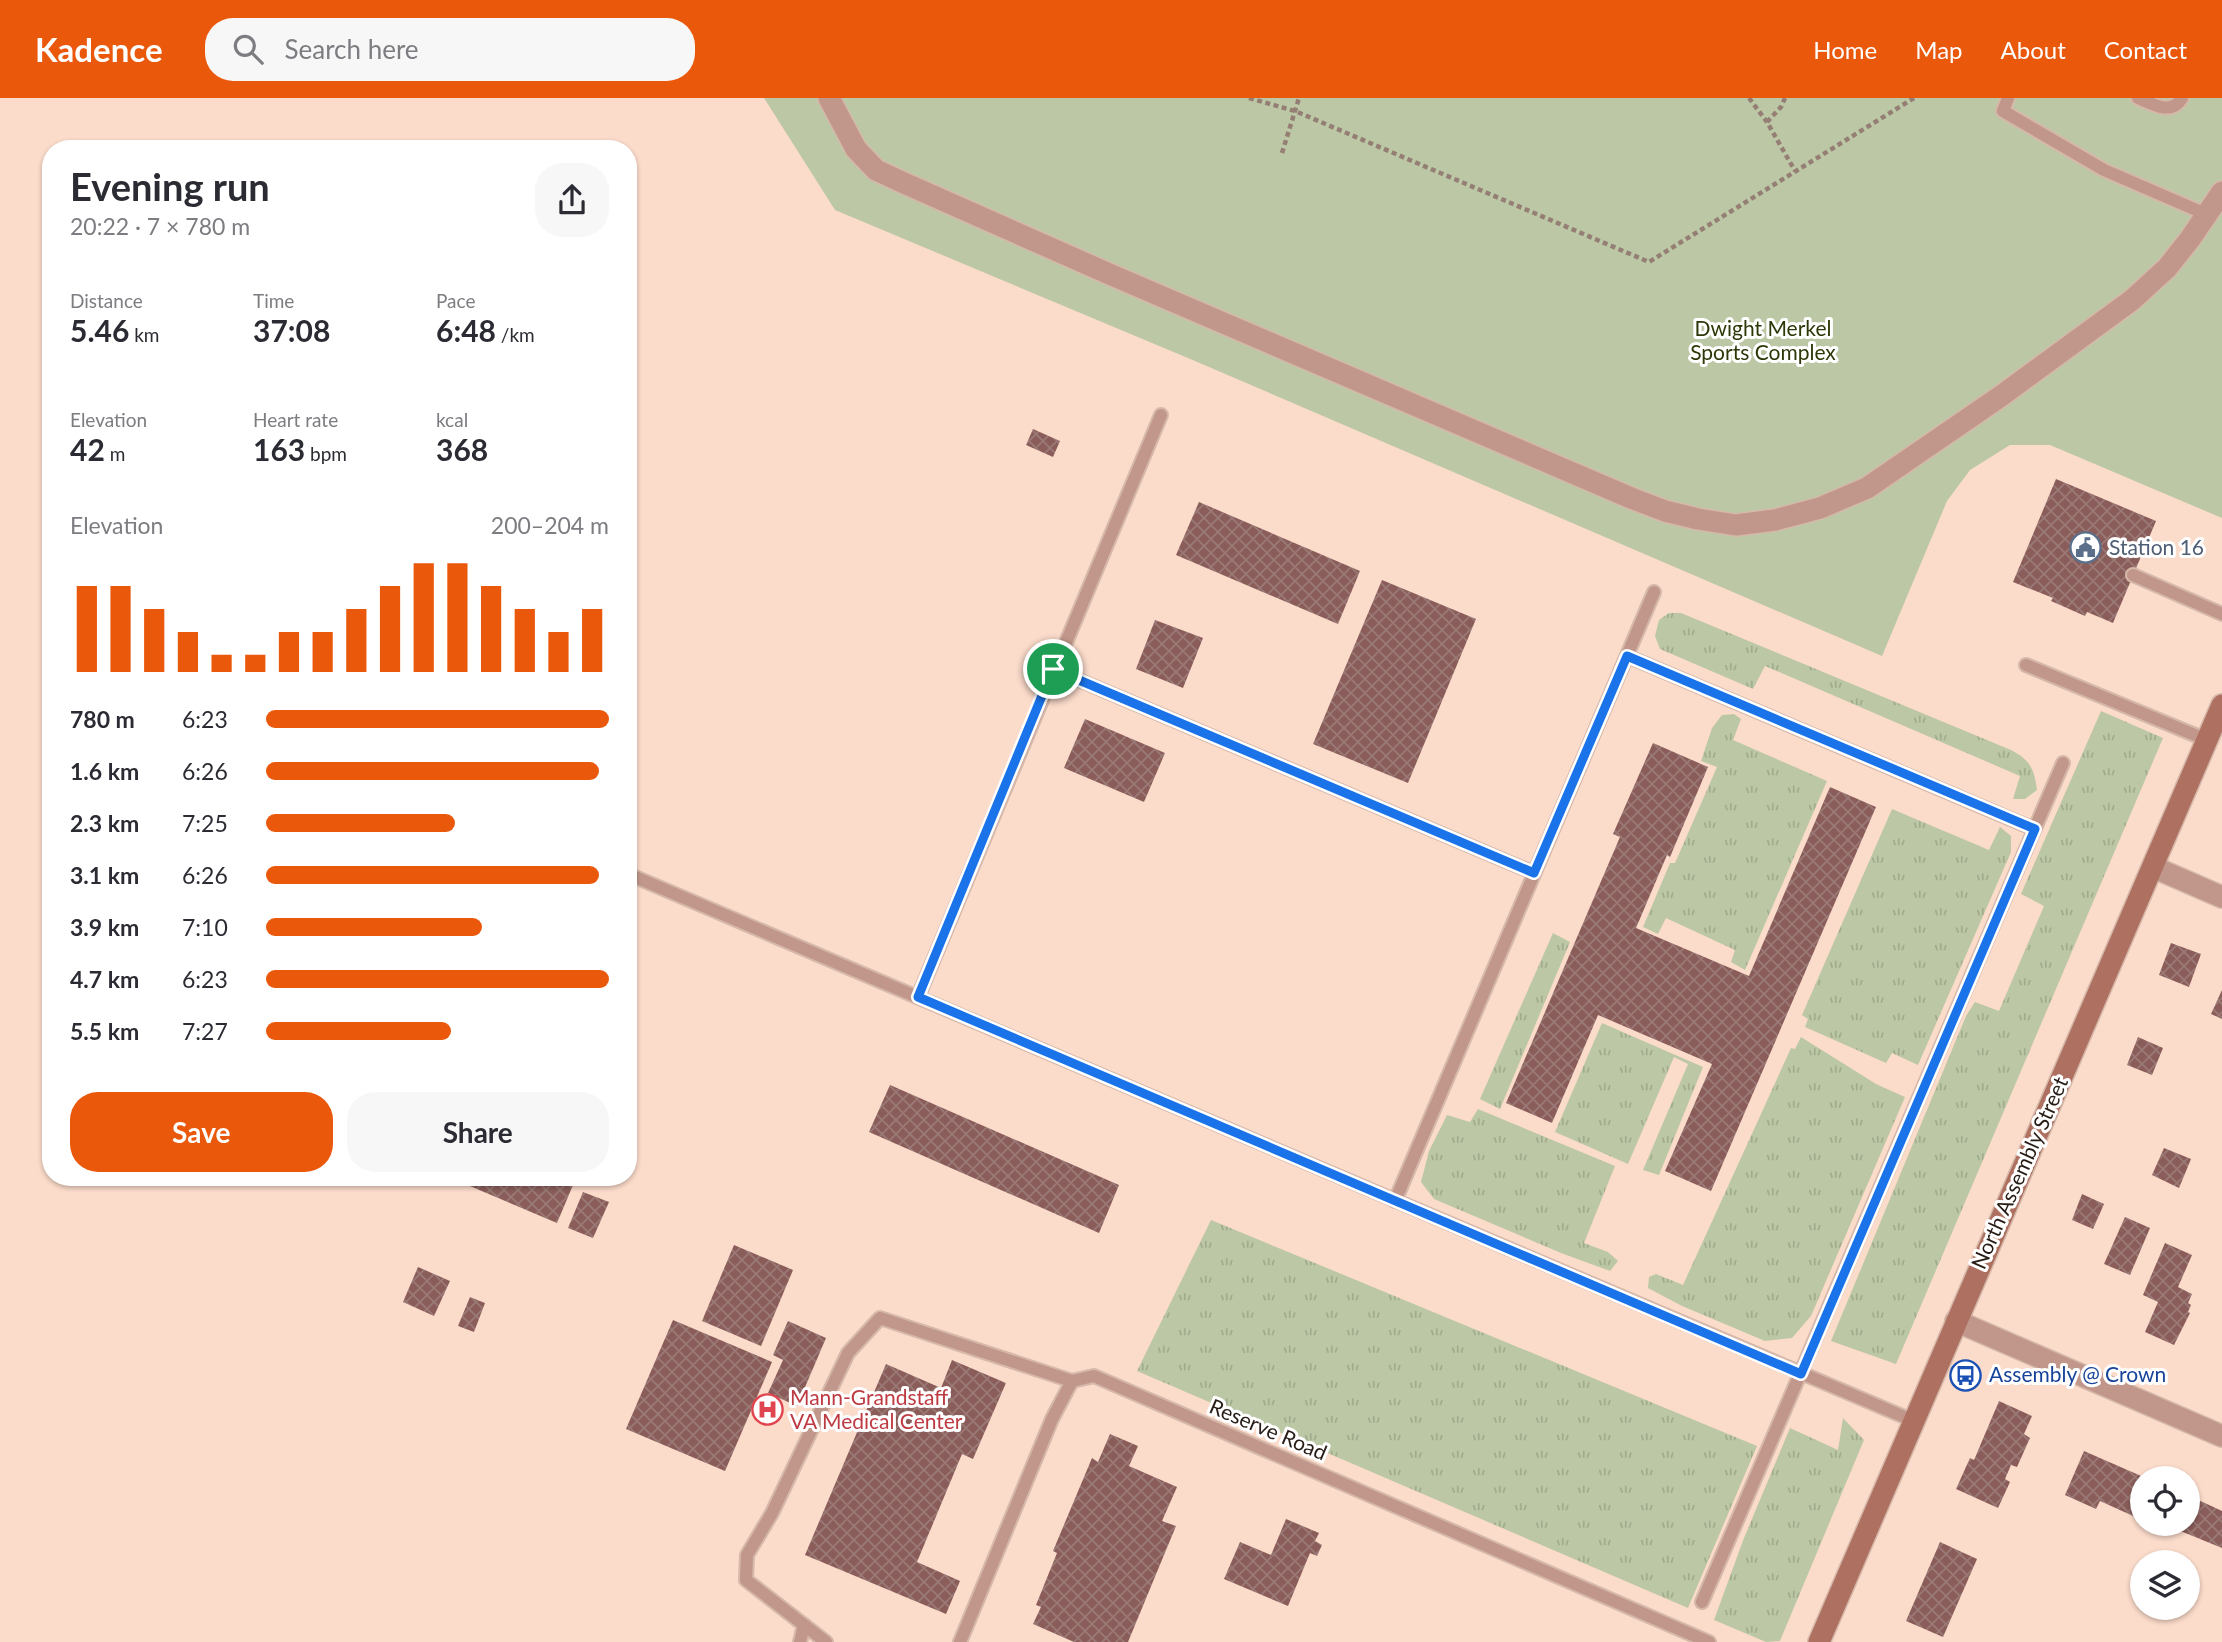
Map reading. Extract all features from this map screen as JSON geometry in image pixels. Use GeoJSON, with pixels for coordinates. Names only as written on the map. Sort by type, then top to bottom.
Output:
{"type":"FeatureCollection","features":[{"type":"Feature","properties":{"kind":"main road","name":"North Assembly Street"},"geometry":{"type":"LineString","coordinates":[[1819,1642],[2222,705]]}},
{"type":"Feature","properties":{"kind":"street"},"geometry":{"type":"LineString","coordinates":[[829,98],[856,149],[876,170],[894,179],[1119,279],[1631,498],[1665,511],[1737,524],[1775,520],[1820,508],[1867,488],[2001,396],[2132,299],[2167,268],[2208,215],[2222,192]]}},
{"type":"Feature","properties":{"kind":"street"},"geometry":{"type":"LineString","coordinates":[[2153,867],[2222,897]]}},
{"type":"Feature","properties":{"kind":"street"},"geometry":{"type":"LineString","coordinates":[[1956,1321],[2222,1436]]}},
{"type":"Feature","properties":{"kind":"lane"},"geometry":{"type":"LineString","coordinates":[[2008,98],[2003,111],[2104,170],[2208,215]]}},
{"type":"Feature","properties":{"kind":"lane"},"geometry":{"type":"LineString","coordinates":[[2138,98],[2159,107],[2169,108],[2180,103],[2182,98]]}},
{"type":"Feature","properties":{"kind":"lane"},"geometry":{"type":"LineString","coordinates":[[918,997],[1161,415]]}},
{"type":"Feature","properties":{"kind":"lane"},"geometry":{"type":"LineString","coordinates":[[2133,575],[2222,614]]}},
{"type":"Feature","properties":{"kind":"lane"},"geometry":{"type":"LineString","coordinates":[[1395,1201],[1654,592]]}},
{"type":"Feature","properties":{"kind":"lane"},"geometry":{"type":"LineString","coordinates":[[1627,656],[2035,829]]}},
{"type":"Feature","properties":{"kind":"lane"},"geometry":{"type":"LineString","coordinates":[[2026,665],[2207,740]]}},
{"type":"Feature","properties":{"kind":"lane"},"geometry":{"type":"LineString","coordinates":[[1053,669],[1534,873]]}},
{"type":"Feature","properties":{"kind":"lane"},"geometry":{"type":"LineString","coordinates":[[1702,1602],[2063,763]]}},
{"type":"Feature","properties":{"kind":"lane"},"geometry":{"type":"LineString","coordinates":[[637,878],[1914,1421]]}},
{"type":"Feature","properties":{"kind":"lane","name":"Reserve Road"},"geometry":{"type":"LineString","coordinates":[[804,1625],[746,1580],[747,1555],[778,1501],[848,1353],[880,1318],[1072,1381],[1094,1376],[1709,1642]]}},
{"type":"Feature","properties":{"kind":"lane"},"geometry":{"type":"LineString","coordinates":[[960,1642],[1052,1419],[1072,1381]]}},
{"type":"Feature","properties":{"kind":"lane"},"geometry":{"type":"LineString","coordinates":[[800,1642],[804,1625],[826,1642]]}},
{"type":"Feature","properties":{"kind":"path"},"geometry":{"type":"LineString","coordinates":[[1249,98],[1295,111],[1649,262],[1914,98]]}},
{"type":"Feature","properties":{"kind":"path"},"geometry":{"type":"LineString","coordinates":[[1282,153],[1298,98]]}},
{"type":"Feature","properties":{"kind":"path"},"geometry":{"type":"LineString","coordinates":[[1749,98],[1767,122],[1795,171]]}},
{"type":"Feature","properties":{"kind":"path"},"geometry":{"type":"LineString","coordinates":[[1767,122],[1786,98]]}},
{"type":"Feature","properties":{"kind":"green space","name":"Dwight Merkel Sports Complex"},"geometry":{"type":"Polygon","coordinates":[[[764,98],[2222,98],[2222,518],[2050,445],[2010,445],[1970,470],[1947,501],[1882,656],[1195,361],[835,210],[764,98]]]}},
{"type":"Feature","properties":{"kind":"green space"},"geometry":{"type":"Polygon","coordinates":[[[1669,613],[1681,613],[2011,750],[2023,757],[2030,766],[2037,790],[2025,799],[2013,799],[2020,776],[1765,666],[1753,689],[1660,649],[1655,636],[1659,620],[1669,613]]]}},
{"type":"Feature","properties":{"kind":"green space"},"geometry":{"type":"Polygon","coordinates":[[[2101,711],[2163,738],[1896,1364],[1831,1341],[1966,1016],[1975,1002],[1999,1011],[2044,906],[2021,894],[2101,711]]]}},
{"type":"Feature","properties":{"kind":"green space"},"geometry":{"type":"Polygon","coordinates":[[[1734,714],[1741,719],[1733,740],[1827,781],[1745,970],[1731,962],[1735,950],[1666,918],[1658,934],[1643,927],[1670,863],[1675,863],[1717,767],[1701,761],[1712,728],[1722,715],[1734,714]]]}},
{"type":"Feature","properties":{"kind":"green space"},"geometry":{"type":"Polygon","coordinates":[[[1892,809],[1989,850],[2000,827],[2011,836],[2011,852],[1918,1065],[1892,1053],[1886,1063],[1805,1027],[1808,1019],[1802,1015],[1892,809]]]}},
{"type":"Feature","properties":{"kind":"green space"},"geometry":{"type":"Polygon","coordinates":[[[1553,933],[1570,942],[1500,1109],[1480,1099],[1553,933]]]}},
{"type":"Feature","properties":{"kind":"green space"},"geometry":{"type":"Polygon","coordinates":[[[1602,1023],[1703,1067],[1659,1175],[1643,1170],[1688,1064],[1674,1057],[1628,1164],[1555,1132],[1602,1023]]]}},
{"type":"Feature","properties":{"kind":"green space"},"geometry":{"type":"Polygon","coordinates":[[[1801,1037],[1876,1084],[1905,1097],[1811,1316],[1792,1338],[1765,1341],[1682,1306],[1648,1288],[1649,1277],[1656,1274],[1683,1285],[1791,1048],[1795,1049],[1801,1037]]]}},
{"type":"Feature","properties":{"kind":"green space"},"geometry":{"type":"Polygon","coordinates":[[[1478,1109],[1615,1166],[1584,1243],[1608,1252],[1618,1261],[1610,1271],[1434,1199],[1421,1182],[1429,1151],[1447,1115],[1470,1122],[1478,1109]]]}},
{"type":"Feature","properties":{"kind":"green space"},"geometry":{"type":"Polygon","coordinates":[[[1211,1220],[1757,1446],[1688,1608],[1137,1371],[1211,1220]]]}},
{"type":"Feature","properties":{"kind":"green space"},"geometry":{"type":"Polygon","coordinates":[[[1843,1418],[1864,1440],[1780,1641],[1766,1642],[1714,1620],[1744,1538],[1790,1428],[1838,1450],[1843,1418]]]}},
{"type":"Feature","properties":{"kind":"building"},"geometry":{"type":"Polygon","coordinates":[[[1033,429],[1060,441],[1053,457],[1026,445],[1033,429]]]}},
{"type":"Feature","properties":{"kind":"building","name":"Station 16"},"geometry":{"type":"Polygon","coordinates":[[[2056,479],[2156,521],[2113,623],[2087,612],[2085,616],[2051,601],[2053,598],[2013,582],[2056,479]]]}},
{"type":"Feature","properties":{"kind":"building"},"geometry":{"type":"Polygon","coordinates":[[[1199,502],[1360,571],[1338,624],[1176,555],[1199,502]]]}},
{"type":"Feature","properties":{"kind":"building"},"geometry":{"type":"Polygon","coordinates":[[[1382,580],[1476,619],[1408,783],[1313,744],[1382,580]]]}},
{"type":"Feature","properties":{"kind":"building"},"geometry":{"type":"Polygon","coordinates":[[[1155,620],[1203,638],[1183,688],[1136,669],[1155,620]]]}},
{"type":"Feature","properties":{"kind":"building"},"geometry":{"type":"Polygon","coordinates":[[[1085,719],[1165,753],[1144,802],[1064,768],[1085,719]]]}},
{"type":"Feature","properties":{"kind":"building"},"geometry":{"type":"Polygon","coordinates":[[[1653,743],[1708,767],[1636,928],[1749,976],[1830,787],[1876,807],[1711,1191],[1665,1171],[1712,1064],[1598,1015],[1552,1123],[1506,1103],[1620,837],[1613,834],[1653,743]]]}},
{"type":"Feature","properties":{"kind":"building"},"geometry":{"type":"Polygon","coordinates":[[[2171,943],[2201,954],[2189,987],[2159,975],[2171,943]]]}},
{"type":"Feature","properties":{"kind":"building"},"geometry":{"type":"Polygon","coordinates":[[[2222,990],[2222,1019],[2211,1014],[2222,990]]]}},
{"type":"Feature","properties":{"kind":"building"},"geometry":{"type":"Polygon","coordinates":[[[2138,1037],[2163,1048],[2152,1075],[2127,1065],[2138,1037]]]}},
{"type":"Feature","properties":{"kind":"building"},"geometry":{"type":"Polygon","coordinates":[[[890,1085],[1119,1185],[1099,1233],[869,1132],[890,1085]]]}},
{"type":"Feature","properties":{"kind":"building"},"geometry":{"type":"Polygon","coordinates":[[[2164,1148],[2191,1159],[2179,1188],[2152,1175],[2164,1148]]]}},
{"type":"Feature","properties":{"kind":"building"},"geometry":{"type":"Polygon","coordinates":[[[470,1186],[573,1186],[557,1223],[470,1186]]]}},
{"type":"Feature","properties":{"kind":"building"},"geometry":{"type":"Polygon","coordinates":[[[583,1192],[609,1202],[593,1238],[568,1228],[583,1192]]]}},
{"type":"Feature","properties":{"kind":"building"},"geometry":{"type":"Polygon","coordinates":[[[2082,1194],[2104,1204],[2093,1229],[2072,1220],[2082,1194]]]}},
{"type":"Feature","properties":{"kind":"building"},"geometry":{"type":"Polygon","coordinates":[[[2125,1217],[2150,1228],[2130,1275],[2104,1264],[2125,1217]]]}},
{"type":"Feature","properties":{"kind":"building"},"geometry":{"type":"Polygon","coordinates":[[[2165,1243],[2192,1255],[2178,1287],[2192,1294],[2188,1303],[2191,1305],[2188,1312],[2190,1313],[2174,1345],[2145,1332],[2158,1302],[2143,1295],[2165,1243]]]}},
{"type":"Feature","properties":{"kind":"building"},"geometry":{"type":"Polygon","coordinates":[[[734,1245],[793,1270],[761,1346],[702,1321],[734,1245]]]}},
{"type":"Feature","properties":{"kind":"building"},"geometry":{"type":"Polygon","coordinates":[[[418,1267],[450,1281],[434,1316],[403,1302],[418,1267]]]}},
{"type":"Feature","properties":{"kind":"building"},"geometry":{"type":"Polygon","coordinates":[[[470,1297],[485,1303],[474,1332],[458,1326],[470,1297]]]}},
{"type":"Feature","properties":{"kind":"building"},"geometry":{"type":"Polygon","coordinates":[[[673,1320],[772,1362],[725,1471],[626,1429],[673,1320]]]}},
{"type":"Feature","properties":{"kind":"building"},"geometry":{"type":"Polygon","coordinates":[[[788,1321],[826,1338],[797,1406],[768,1393],[783,1360],[773,1355],[788,1321]]]}},
{"type":"Feature","properties":{"kind":"building"},"geometry":{"type":"Polygon","coordinates":[[[952,1360],[1006,1383],[973,1459],[962,1454],[917,1562],[960,1581],[946,1614],[805,1555],[886,1364],[941,1388],[952,1360]]]}},
{"type":"Feature","properties":{"kind":"building"},"geometry":{"type":"Polygon","coordinates":[[[1999,1401],[2032,1416],[2024,1434],[2030,1438],[2017,1467],[2011,1465],[2005,1479],[2010,1482],[1998,1508],[1956,1489],[1970,1458],[1974,1460],[1999,1401]]]}},
{"type":"Feature","properties":{"kind":"building"},"geometry":{"type":"Polygon","coordinates":[[[1110,1434],[1138,1446],[1129,1466],[1177,1487],[1162,1521],[1176,1526],[1128,1642],[1074,1642],[1033,1624],[1041,1607],[1036,1605],[1057,1553],[1053,1551],[1092,1458],[1098,1462],[1110,1434]]]}},
{"type":"Feature","properties":{"kind":"building"},"geometry":{"type":"Polygon","coordinates":[[[2084,1451],[2130,1471],[2130,1515],[2100,1501],[2096,1509],[2065,1495],[2084,1451]]]}},
{"type":"Feature","properties":{"kind":"building"},"geometry":{"type":"Polygon","coordinates":[[[2200,1501],[2222,1511],[2222,1548],[2193,1536],[2200,1536],[2200,1501]]]}},
{"type":"Feature","properties":{"kind":"building"},"geometry":{"type":"Polygon","coordinates":[[[1286,1519],[1319,1533],[1315,1541],[1322,1545],[1317,1556],[1310,1553],[1288,1606],[1224,1579],[1240,1542],[1271,1555],[1286,1519]]]}},
{"type":"Feature","properties":{"kind":"building"},"geometry":{"type":"Polygon","coordinates":[[[1940,1542],[1977,1559],[1943,1637],[1906,1621],[1940,1542]]]}},
{"type":"Feature","properties":{"kind":"place","name":"Station 16"},"geometry":{"type":"Point","coordinates":[2086,548]}},
{"type":"Feature","properties":{"kind":"place","name":"Assembly @ Crown"},"geometry":{"type":"Point","coordinates":[1966,1375]}},
{"type":"Feature","properties":{"kind":"place","name":"Mann-Grandstaff VA Medical Center"},"geometry":{"type":"Point","coordinates":[767,1410]}},
{"type":"Feature","properties":{"kind":"route"},"geometry":{"type":"LineString","coordinates":[[1627,656],[2035,829],[1801,1374],[918,997],[1053,669],[1534,873],[1627,656]]}}]}
